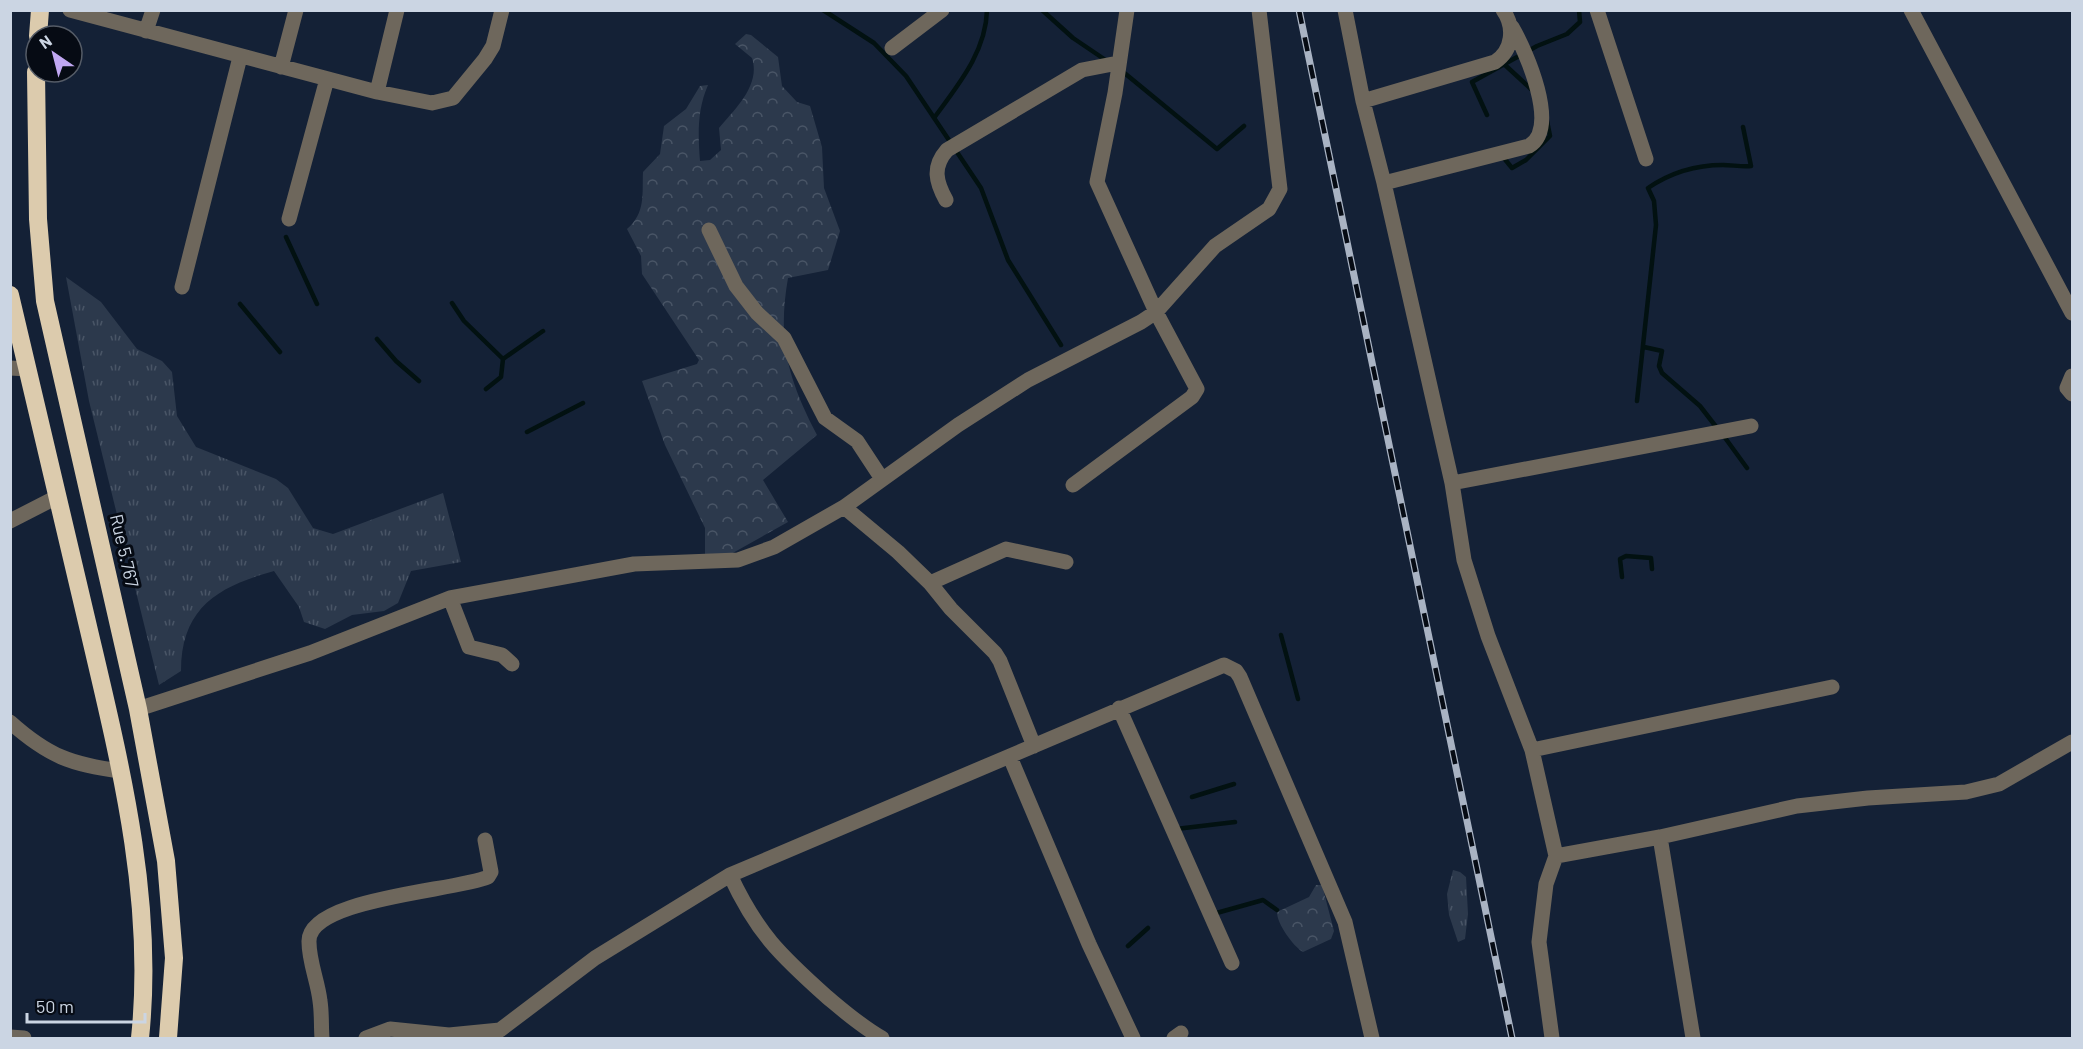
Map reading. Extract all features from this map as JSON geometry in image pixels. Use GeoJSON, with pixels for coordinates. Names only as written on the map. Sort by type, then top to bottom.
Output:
{"type":"FeatureCollection","features":[{"type":"Feature","properties":{"kind":"highway","name":"Rue 5.767"},"geometry":{"type":"LineString","coordinates":[[36,84],[38,219],[45,301],[138,709],[166,861],[174,958],[168,1038]]}},
{"type":"Feature","properties":{"kind":"highway"},"geometry":{"type":"LineString","coordinates":[[10,295],[19,368],[57,497],[121,771],[139,870],[144,961],[140,1038]]}},
{"type":"Feature","properties":{"kind":"street"},"geometry":{"type":"LineString","coordinates":[[70,10],[240,57],[377,92],[432,103],[453,98],[493,46],[502,10]]}},
{"type":"Feature","properties":{"kind":"street"},"geometry":{"type":"LineString","coordinates":[[146,31],[153,10]]}},
{"type":"Feature","properties":{"kind":"street"},"geometry":{"type":"LineString","coordinates":[[281,67],[296,10]]}},
{"type":"Feature","properties":{"kind":"street"},"geometry":{"type":"LineString","coordinates":[[377,92],[397,10]]}},
{"type":"Feature","properties":{"kind":"street"},"geometry":{"type":"LineString","coordinates":[[892,48],[942,10]]}},
{"type":"Feature","properties":{"kind":"street"},"geometry":{"type":"LineString","coordinates":[[1073,485],[1196,393],[1196,385],[1156,312],[1097,182],[1115,93],[1127,10]]}},
{"type":"Feature","properties":{"kind":"street"},"geometry":{"type":"LineString","coordinates":[[138,709],[319,650],[450,598],[634,564],[738,560],[774,547],[844,507],[1028,380],[1141,322],[1156,312],[1215,246],[1269,209],[1280,189],[1259,10]]}},
{"type":"Feature","properties":{"kind":"street"},"geometry":{"type":"LineString","coordinates":[[1345,10],[1363,101],[1384,183],[1452,483],[1464,560],[1488,636],[1532,750],[1556,856],[1546,884],[1539,942],[1552,1038]]}},
{"type":"Feature","properties":{"kind":"street"},"geometry":{"type":"LineString","coordinates":[[1384,183],[1529,146],[1537,141],[1542,127],[1539,93],[1521,44],[1503,10]]}},
{"type":"Feature","properties":{"kind":"street"},"geometry":{"type":"LineString","coordinates":[[1597,10],[1646,159]]}},
{"type":"Feature","properties":{"kind":"street"},"geometry":{"type":"LineString","coordinates":[[1911,10],[2073,313]]}},
{"type":"Feature","properties":{"kind":"street"},"geometry":{"type":"LineString","coordinates":[[1363,101],[1495,62],[1507,51],[1512,27]]}},
{"type":"Feature","properties":{"kind":"street"},"geometry":{"type":"LineString","coordinates":[[182,287],[240,57]]}},
{"type":"Feature","properties":{"kind":"street"},"geometry":{"type":"LineString","coordinates":[[946,200],[937,183],[936,175],[941,158],[947,150],[1082,70],[1118,63]]}},
{"type":"Feature","properties":{"kind":"street"},"geometry":{"type":"LineString","coordinates":[[289,219],[327,79]]}},
{"type":"Feature","properties":{"kind":"street"},"geometry":{"type":"LineString","coordinates":[[709,230],[736,286],[757,313],[784,339],[825,418],[857,441],[882,479]]}},
{"type":"Feature","properties":{"kind":"street"},"geometry":{"type":"LineString","coordinates":[[2073,376],[2067,388],[2073,394]]}},
{"type":"Feature","properties":{"kind":"street"},"geometry":{"type":"LineString","coordinates":[[1452,483],[1751,426]]}},
{"type":"Feature","properties":{"kind":"street"},"geometry":{"type":"LineString","coordinates":[[10,521],[57,497]]}},
{"type":"Feature","properties":{"kind":"street"},"geometry":{"type":"LineString","coordinates":[[844,507],[898,552],[930,583],[1000,661],[1034,746]]}},
{"type":"Feature","properties":{"kind":"street"},"geometry":{"type":"LineString","coordinates":[[930,583],[1006,549],[1066,562]]}},
{"type":"Feature","properties":{"kind":"street"},"geometry":{"type":"LineString","coordinates":[[450,598],[469,647],[502,655],[512,664]]}},
{"type":"Feature","properties":{"kind":"street"},"geometry":{"type":"LineString","coordinates":[[366,1038],[390,1029],[449,1037],[500,1030],[595,958],[730,875],[812,838],[1010,757],[1216,666],[1224,665],[1236,670],[1345,922],[1372,1038]]}},
{"type":"Feature","properties":{"kind":"street"},"geometry":{"type":"LineString","coordinates":[[1532,750],[1832,687]]}},
{"type":"Feature","properties":{"kind":"street"},"geometry":{"type":"LineString","coordinates":[[1119,708],[1232,963]]}},
{"type":"Feature","properties":{"kind":"street"},"geometry":{"type":"LineString","coordinates":[[10,722],[24,735],[67,761],[81,766],[121,771]]}},
{"type":"Feature","properties":{"kind":"street"},"geometry":{"type":"LineString","coordinates":[[1556,856],[1660,837],[1797,806],[1966,792],[1999,784],[2073,742]]}},
{"type":"Feature","properties":{"kind":"street"},"geometry":{"type":"LineString","coordinates":[[1010,757],[1089,944],[1132,1038]]}},
{"type":"Feature","properties":{"kind":"street"},"geometry":{"type":"LineString","coordinates":[[1660,837],[1693,1038]]}},
{"type":"Feature","properties":{"kind":"street"},"geometry":{"type":"LineString","coordinates":[[322,1038],[320,1001],[308,941],[317,923],[325,917],[382,899],[488,877],[490,872],[485,840]]}},
{"type":"Feature","properties":{"kind":"street"},"geometry":{"type":"LineString","coordinates":[[730,875],[744,906],[767,940],[860,1033],[882,1038]]}},
{"type":"Feature","properties":{"kind":"street"},"geometry":{"type":"LineString","coordinates":[[10,1037],[24,1038]]}},
{"type":"Feature","properties":{"kind":"green space"},"geometry":{"type":"Polygon","coordinates":[[[746,34],[751,35],[778,57],[782,86],[797,102],[810,106],[822,147],[824,188],[840,231],[828,270],[788,278],[784,321],[788,359],[799,396],[817,435],[763,480],[788,522],[731,554],[705,556],[705,528],[665,445],[642,381],[697,364],[699,360],[642,274],[641,256],[627,229],[640,209],[643,195],[643,172],[660,154],[664,126],[686,109],[700,86],[708,85],[700,113],[700,161],[710,160],[721,150],[719,128],[739,105],[753,78],[752,58],[735,44],[746,34]]]}},
{"type":"Feature","properties":{"kind":"green space"},"geometry":{"type":"Polygon","coordinates":[[[66,277],[101,302],[137,349],[162,361],[172,372],[177,416],[196,447],[276,479],[288,488],[313,528],[333,534],[443,493],[461,562],[411,571],[398,603],[384,611],[352,615],[325,629],[304,622],[299,607],[274,571],[236,584],[220,592],[196,615],[188,630],[181,671],[159,685],[89,401],[66,277]]]}},
{"type":"Feature","properties":{"kind":"green space"},"geometry":{"type":"Polygon","coordinates":[[[1453,870],[1466,877],[1468,914],[1465,939],[1458,942],[1449,915],[1447,894],[1453,870]]]}},
{"type":"Feature","properties":{"kind":"green space"},"geometry":{"type":"Polygon","coordinates":[[[1316,885],[1322,885],[1334,931],[1331,939],[1303,952],[1286,934],[1277,912],[1309,897],[1316,885]]]}},
{"type":"Feature","properties":{"kind":"waterway"},"geometry":{"type":"LineString","coordinates":[[823,10],[874,43],[906,76],[981,188],[1008,260],[1061,345]]}},
{"type":"Feature","properties":{"kind":"waterway"},"geometry":{"type":"LineString","coordinates":[[934,118],[976,54],[982,40],[987,10]]}},
{"type":"Feature","properties":{"kind":"waterway"},"geometry":{"type":"LineString","coordinates":[[1042,10],[1073,38],[1107,61]]}},
{"type":"Feature","properties":{"kind":"waterway"},"geometry":{"type":"LineString","coordinates":[[1487,115],[1472,82],[1537,46],[1567,34],[1580,22],[1579,10]]}},
{"type":"Feature","properties":{"kind":"waterway"},"geometry":{"type":"LineString","coordinates":[[1505,65],[1531,89]]}},
{"type":"Feature","properties":{"kind":"waterway"},"geometry":{"type":"LineString","coordinates":[[1122,71],[1217,149],[1244,126]]}},
{"type":"Feature","properties":{"kind":"waterway"},"geometry":{"type":"LineString","coordinates":[[1503,157],[1512,168],[1526,160],[1550,136],[1547,121]]}},
{"type":"Feature","properties":{"kind":"waterway"},"geometry":{"type":"LineString","coordinates":[[1637,401],[1656,225],[1654,201],[1648,188],[1665,178],[1693,168],[1713,165],[1751,166],[1743,127]]}},
{"type":"Feature","properties":{"kind":"waterway"},"geometry":{"type":"LineString","coordinates":[[286,237],[317,304]]}},
{"type":"Feature","properties":{"kind":"waterway"},"geometry":{"type":"LineString","coordinates":[[452,303],[464,321],[503,359],[501,377],[486,389]]}},
{"type":"Feature","properties":{"kind":"waterway"},"geometry":{"type":"LineString","coordinates":[[240,304],[280,352]]}},
{"type":"Feature","properties":{"kind":"waterway"},"geometry":{"type":"LineString","coordinates":[[503,359],[543,331]]}},
{"type":"Feature","properties":{"kind":"waterway"},"geometry":{"type":"LineString","coordinates":[[377,339],[396,361],[419,381]]}},
{"type":"Feature","properties":{"kind":"waterway"},"geometry":{"type":"LineString","coordinates":[[1644,347],[1662,351],[1659,366],[1662,373],[1700,406],[1717,428]]}},
{"type":"Feature","properties":{"kind":"waterway"},"geometry":{"type":"LineString","coordinates":[[527,432],[583,403]]}},
{"type":"Feature","properties":{"kind":"waterway"},"geometry":{"type":"LineString","coordinates":[[1723,435],[1747,468]]}},
{"type":"Feature","properties":{"kind":"waterway"},"geometry":{"type":"LineString","coordinates":[[1622,577],[1620,559],[1626,556],[1651,558],[1652,569]]}},
{"type":"Feature","properties":{"kind":"waterway"},"geometry":{"type":"LineString","coordinates":[[1281,635],[1298,699]]}},
{"type":"Feature","properties":{"kind":"waterway"},"geometry":{"type":"LineString","coordinates":[[1192,797],[1234,784]]}},
{"type":"Feature","properties":{"kind":"waterway"},"geometry":{"type":"LineString","coordinates":[[1176,829],[1235,822]]}},
{"type":"Feature","properties":{"kind":"waterway"},"geometry":{"type":"LineString","coordinates":[[1213,914],[1263,900],[1277,910]]}},
{"type":"Feature","properties":{"kind":"waterway"},"geometry":{"type":"LineString","coordinates":[[1128,946],[1148,928]]}},
{"type":"Feature","properties":{"kind":"railway"},"geometry":{"type":"LineString","coordinates":[[1299,10],[1512,1038]]}}]}
